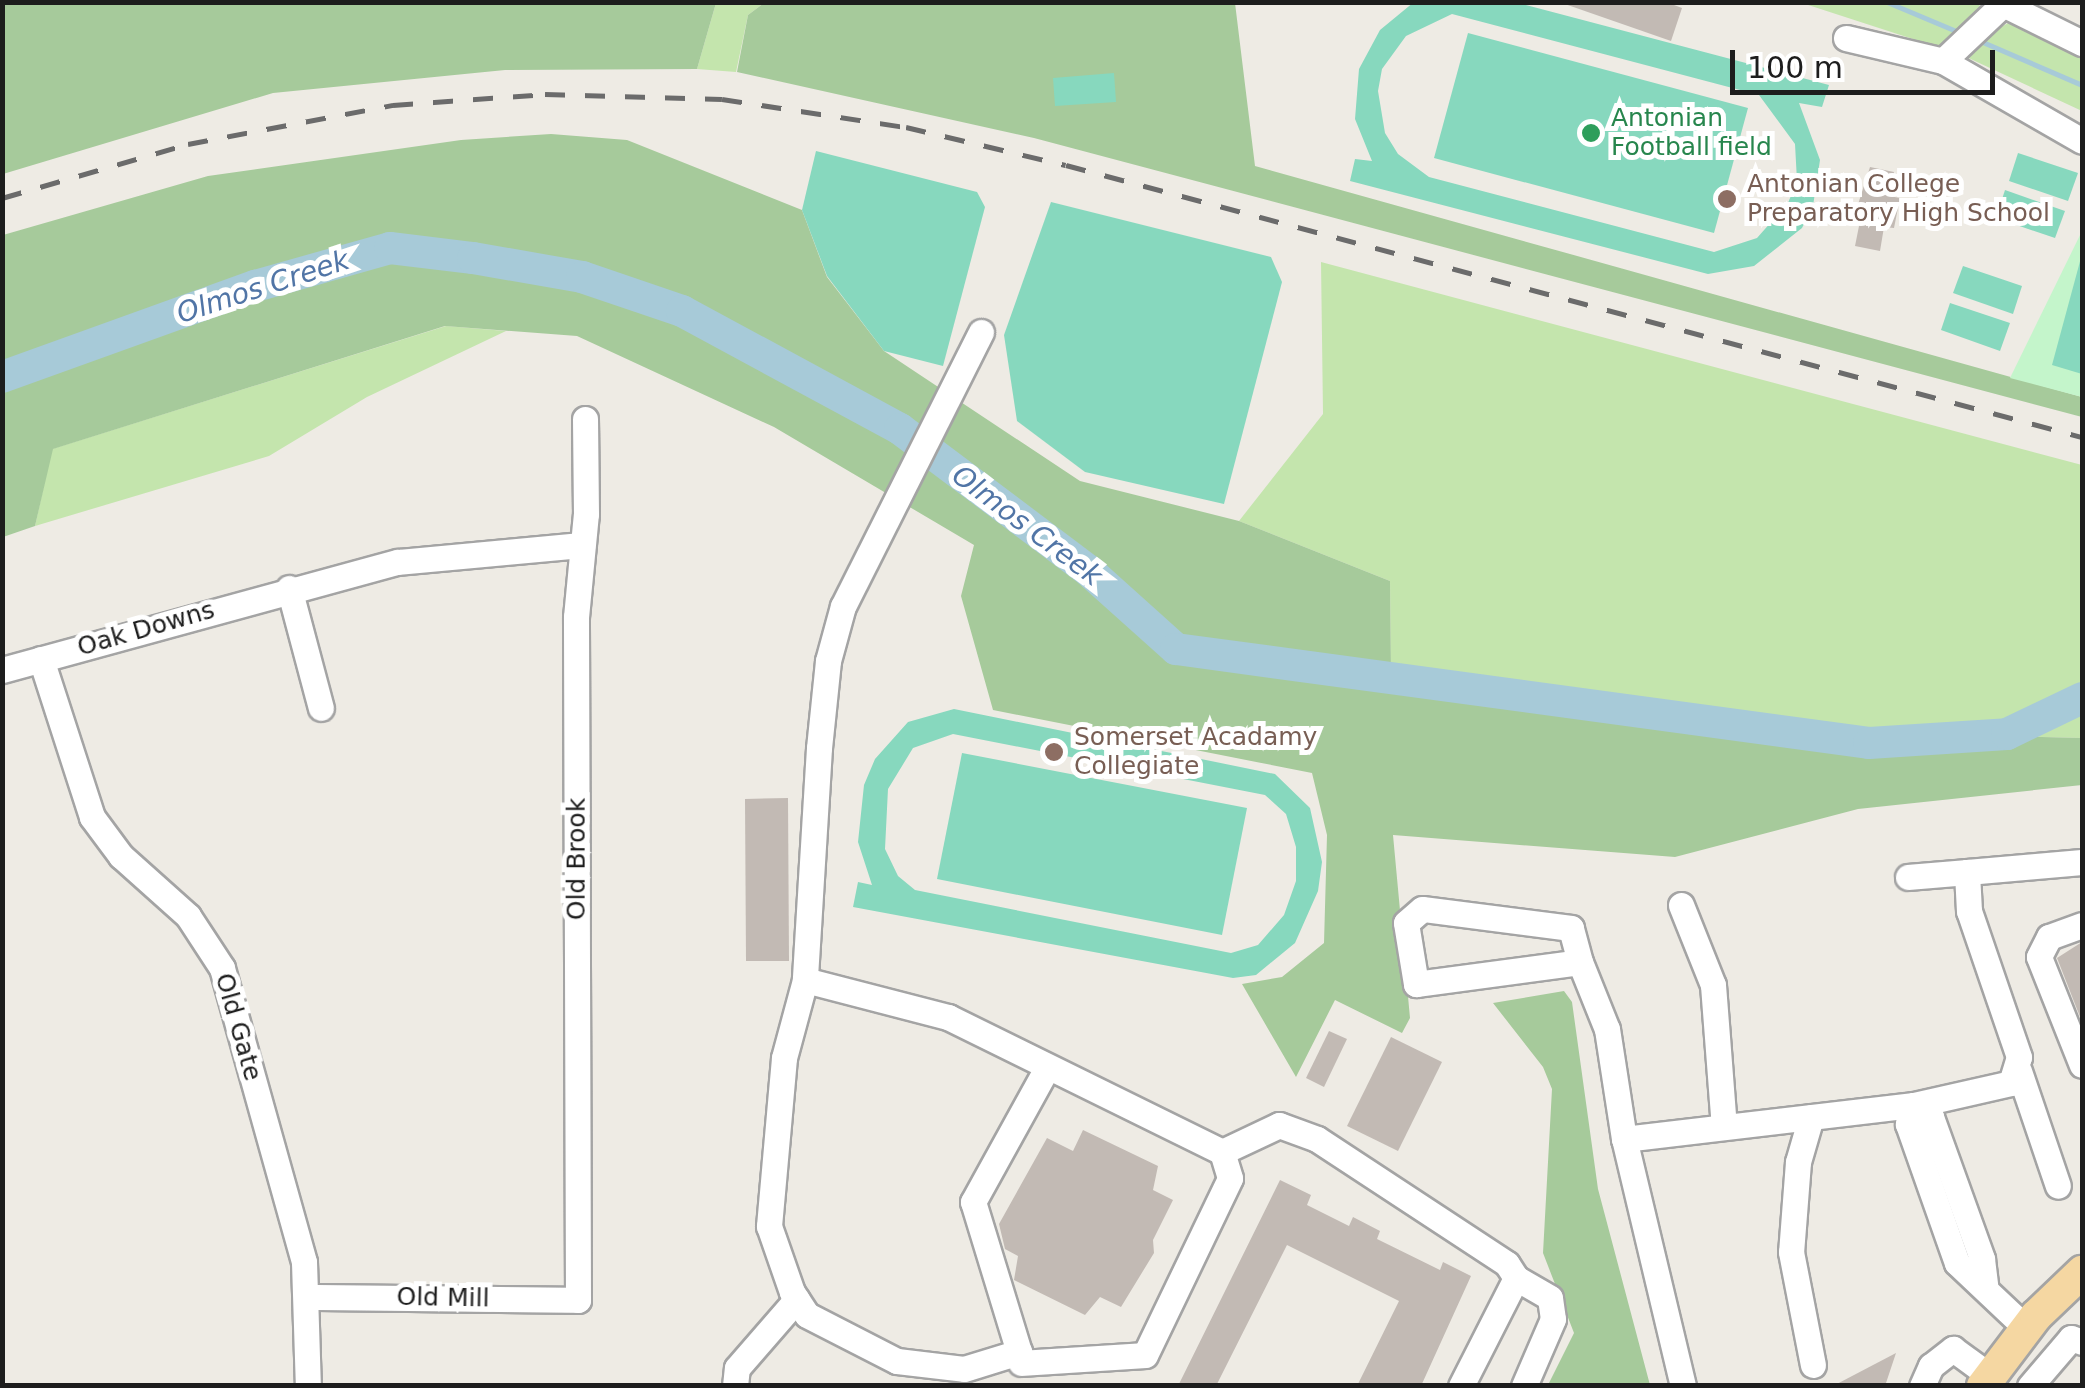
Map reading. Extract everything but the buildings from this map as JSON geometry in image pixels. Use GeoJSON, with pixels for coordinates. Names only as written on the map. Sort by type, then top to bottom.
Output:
{"type":"FeatureCollection","features":[{"type":"Feature","properties":{"kind":"main road"},"geometry":{"type":"LineString","coordinates":[[1987,1380],[2027,1329],[2082,1272]]}},
{"type":"Feature","properties":{"kind":"street"},"geometry":{"type":"LineString","coordinates":[[1846,38],[1922,61],[1949,56],[1996,9],[2082,43]]}},
{"type":"Feature","properties":{"kind":"street"},"geometry":{"type":"LineString","coordinates":[[1949,56],[2082,141]]}},
{"type":"Feature","properties":{"kind":"street"},"geometry":{"type":"LineString","coordinates":[[805,980],[948,1017],[1222,1152],[1230,1178],[1145,1355],[1022,1367],[964,1368],[918,1366],[876,1353],[844,1328],[807,1314],[797,1299],[769,1226],[784,1058],[805,980],[828,661],[843,606],[982,332]]}},
{"type":"Feature","properties":{"kind":"street","name":"Old Brook"},"geometry":{"type":"LineString","coordinates":[[578,1300],[576,617],[585,418]]}},
{"type":"Feature","properties":{"kind":"street","name":"Oak Downs"},"geometry":{"type":"LineString","coordinates":[[2,670],[289,588],[463,552],[582,545]]}},
{"type":"Feature","properties":{"kind":"street"},"geometry":{"type":"LineString","coordinates":[[289,588],[321,708]]}},
{"type":"Feature","properties":{"kind":"street","name":"Old Gate"},"geometry":{"type":"LineString","coordinates":[[40,659],[70,766],[92,816],[121,856],[188,916],[222,968],[304,1262],[308,1386]]}},
{"type":"Feature","properties":{"kind":"street"},"geometry":{"type":"LineString","coordinates":[[1908,876],[2082,862]]}},
{"type":"Feature","properties":{"kind":"street"},"geometry":{"type":"LineString","coordinates":[[1967,872],[1969,911],[2058,1186]]}},
{"type":"Feature","properties":{"kind":"street"},"geometry":{"type":"LineString","coordinates":[[1681,905],[1713,985],[1724,1127]]}},
{"type":"Feature","properties":{"kind":"street"},"geometry":{"type":"LineString","coordinates":[[1580,962],[1416,984],[1406,923],[1422,909],[1571,928],[1580,962],[1607,1028],[1624,1139],[1683,1386]]}},
{"type":"Feature","properties":{"kind":"street"},"geometry":{"type":"LineString","coordinates":[[2082,925],[2049,937],[2039,957],[2082,1066]]}},
{"type":"Feature","properties":{"kind":"street"},"geometry":{"type":"LineString","coordinates":[[1022,1367],[973,1202],[1048,1068]]}},
{"type":"Feature","properties":{"kind":"street"},"geometry":{"type":"LineString","coordinates":[[1624,1139],[1914,1104],[1998,1088],[2019,1071]]}},
{"type":"Feature","properties":{"kind":"street"},"geometry":{"type":"LineString","coordinates":[[1914,1104],[1908,1124],[1957,1264],[1985,1285],[2027,1329]]}},
{"type":"Feature","properties":{"kind":"street"},"geometry":{"type":"LineString","coordinates":[[1811,1117],[1798,1162],[1791,1252],[1813,1365]]}},
{"type":"Feature","properties":{"kind":"street"},"geometry":{"type":"LineString","coordinates":[[1222,1152],[1262,1128],[1297,1128],[1508,1264],[1516,1278],[1550,1298],[1553,1319],[1524,1386]]}},
{"type":"Feature","properties":{"kind":"street"},"geometry":{"type":"LineString","coordinates":[[1461,1386],[1516,1278]]}},
{"type":"Feature","properties":{"kind":"street","name":"Old Mill"},"geometry":{"type":"LineString","coordinates":[[307,1297],[578,1300]]}},
{"type":"Feature","properties":{"kind":"street"},"geometry":{"type":"LineString","coordinates":[[735,1386],[737,1368],[797,1299]]}},
{"type":"Feature","properties":{"kind":"street"},"geometry":{"type":"LineString","coordinates":[[2030,1386],[2071,1338],[2082,1342]]}},
{"type":"Feature","properties":{"kind":"street"},"geometry":{"type":"LineString","coordinates":[[1922,1386],[1931,1366],[1953,1349],[1987,1380]]}},
{"type":"Feature","properties":{"kind":"green space"},"geometry":{"type":"Polygon","coordinates":[[[3,2],[716,3],[697,69],[505,70],[273,93],[3,174],[3,2]]]}},
{"type":"Feature","properties":{"kind":"green space"},"geometry":{"type":"Polygon","coordinates":[[[1414,2],[1518,3],[1829,85],[1822,107],[1799,103],[1820,160],[1813,206],[1802,228],[1754,266],[1708,274],[1350,181],[1355,159],[1372,161],[1355,119],[1359,69],[1380,30],[1414,2]],[[1452,14],[1406,36],[1382,69],[1378,91],[1385,133],[1398,154],[1429,177],[1714,252],[1757,238],[1788,203],[1797,181],[1795,144],[1759,95],[1452,14]]]}},
{"type":"Feature","properties":{"kind":"green space"},"geometry":{"type":"Polygon","coordinates":[[[716,3],[764,3],[748,15],[736,72],[697,69],[716,3]]]}},
{"type":"Feature","properties":{"kind":"green space"},"geometry":{"type":"Polygon","coordinates":[[[764,3],[1235,3],[1255,166],[2082,397],[2082,417],[1034,138],[737,72],[748,15],[764,3]]]}},
{"type":"Feature","properties":{"kind":"green space"},"geometry":{"type":"Polygon","coordinates":[[[1802,3],[1979,3],[1982,17],[1999,28],[2016,19],[2082,50],[2082,111],[1962,55],[1802,3]]]}},
{"type":"Feature","properties":{"kind":"green space","name":"Antonian Football field"},"geometry":{"type":"Polygon","coordinates":[[[1468,33],[1748,108],[1714,233],[1434,158],[1468,33]]]}},
{"type":"Feature","properties":{"kind":"green space"},"geometry":{"type":"Polygon","coordinates":[[[1114,73],[1116,102],[1055,106],[1053,78],[1114,73]]]}},
{"type":"Feature","properties":{"kind":"green space"},"geometry":{"type":"Polygon","coordinates":[[[551,134],[627,140],[802,210],[827,277],[884,351],[1080,481],[1239,521],[1390,581],[1391,670],[1666,710],[1906,734],[2082,738],[2082,785],[1858,809],[1675,857],[1393,835],[1410,1018],[1402,1033],[1335,1000],[1296,1077],[1242,984],[1282,977],[1324,943],[1327,835],[1312,773],[993,710],[961,596],[974,545],[774,427],[577,336],[445,326],[53,449],[35,526],[3,537],[3,235],[208,176],[461,140],[551,134]]]}},
{"type":"Feature","properties":{"kind":"green space"},"geometry":{"type":"Polygon","coordinates":[[[816,151],[977,192],[985,207],[943,366],[884,351],[827,276],[802,210],[816,151]]]}},
{"type":"Feature","properties":{"kind":"green space"},"geometry":{"type":"Polygon","coordinates":[[[2018,153],[2078,173],[2068,201],[2009,181],[2018,153]]]}},
{"type":"Feature","properties":{"kind":"green space"},"geometry":{"type":"Polygon","coordinates":[[[2005,190],[2065,211],[2055,238],[1996,218],[2005,190]]]}},
{"type":"Feature","properties":{"kind":"green space"},"geometry":{"type":"Polygon","coordinates":[[[1051,202],[1271,257],[1282,282],[1224,504],[1085,472],[1017,421],[1004,335],[1051,202]]]}},
{"type":"Feature","properties":{"kind":"green space"},"geometry":{"type":"Polygon","coordinates":[[[2082,231],[2082,397],[2010,378],[2082,231]]]}},
{"type":"Feature","properties":{"kind":"green space"},"geometry":{"type":"Polygon","coordinates":[[[2082,254],[2082,374],[2052,365],[2082,254]]]}},
{"type":"Feature","properties":{"kind":"green space"},"geometry":{"type":"Polygon","coordinates":[[[1321,262],[2082,465],[2082,738],[1906,734],[1666,710],[1391,670],[1390,581],[1239,521],[1323,414],[1321,262]]]}},
{"type":"Feature","properties":{"kind":"green space"},"geometry":{"type":"Polygon","coordinates":[[[1963,266],[2022,286],[2013,314],[1953,293],[1963,266]]]}},
{"type":"Feature","properties":{"kind":"green space"},"geometry":{"type":"Polygon","coordinates":[[[1950,303],[2010,323],[2000,351],[1941,330],[1950,303]]]}},
{"type":"Feature","properties":{"kind":"green space"},"geometry":{"type":"Polygon","coordinates":[[[446,326],[506,331],[367,397],[269,456],[35,526],[52,449],[446,326]]]}},
{"type":"Feature","properties":{"kind":"green space"},"geometry":{"type":"Polygon","coordinates":[[[954,709],[1275,774],[1310,808],[1322,862],[1318,891],[1295,943],[1256,975],[1233,978],[853,907],[858,882],[872,885],[858,842],[864,785],[875,759],[908,722],[954,709]],[[953,734],[913,748],[888,789],[885,849],[898,876],[915,890],[1231,953],[1258,945],[1284,915],[1296,881],[1296,847],[1286,814],[1265,795],[953,734]]]}},
{"type":"Feature","properties":{"kind":"green space"},"geometry":{"type":"Polygon","coordinates":[[[962,753],[1247,808],[1222,935],[937,879],[962,753]]]}},
{"type":"Feature","properties":{"kind":"green space"},"geometry":{"type":"Polygon","coordinates":[[[1564,991],[1572,1002],[1598,1189],[1650,1385],[1548,1385],[1574,1333],[1543,1253],[1552,1089],[1543,1067],[1493,1003],[1564,991]]]}},
{"type":"Feature","properties":{"kind":"waterway"},"geometry":{"type":"LineString","coordinates":[[1887,2],[1963,34]]}},
{"type":"Feature","properties":{"kind":"waterway"},"geometry":{"type":"LineString","coordinates":[[1978,40],[2082,85]]}},
{"type":"Feature","properties":{"kind":"waterway","name":"Olmos Creek"},"geometry":{"type":"LineString","coordinates":[[2,377],[255,286],[390,248],[473,258],[582,277],[682,311],[900,429],[1089,571],[1176,649],[1869,743],[2007,734],[2082,698]]}},
{"type":"Feature","properties":{"kind":"railway"},"geometry":{"type":"LineString","coordinates":[[2,198],[188,144],[393,105],[545,94],[722,99],[906,127],[1066,165],[2082,437]]}},
{"type":"Feature","properties":{"kind":"place","name":"Antonian Football field"},"geometry":{"type":"Point","coordinates":[1591,133]}},
{"type":"Feature","properties":{"kind":"place","name":"Antonian College Preparatory High School"},"geometry":{"type":"Point","coordinates":[1727,199]}},
{"type":"Feature","properties":{"kind":"place","name":"Somerset Acadamy Collegiate"},"geometry":{"type":"Point","coordinates":[1054,752]}}]}
